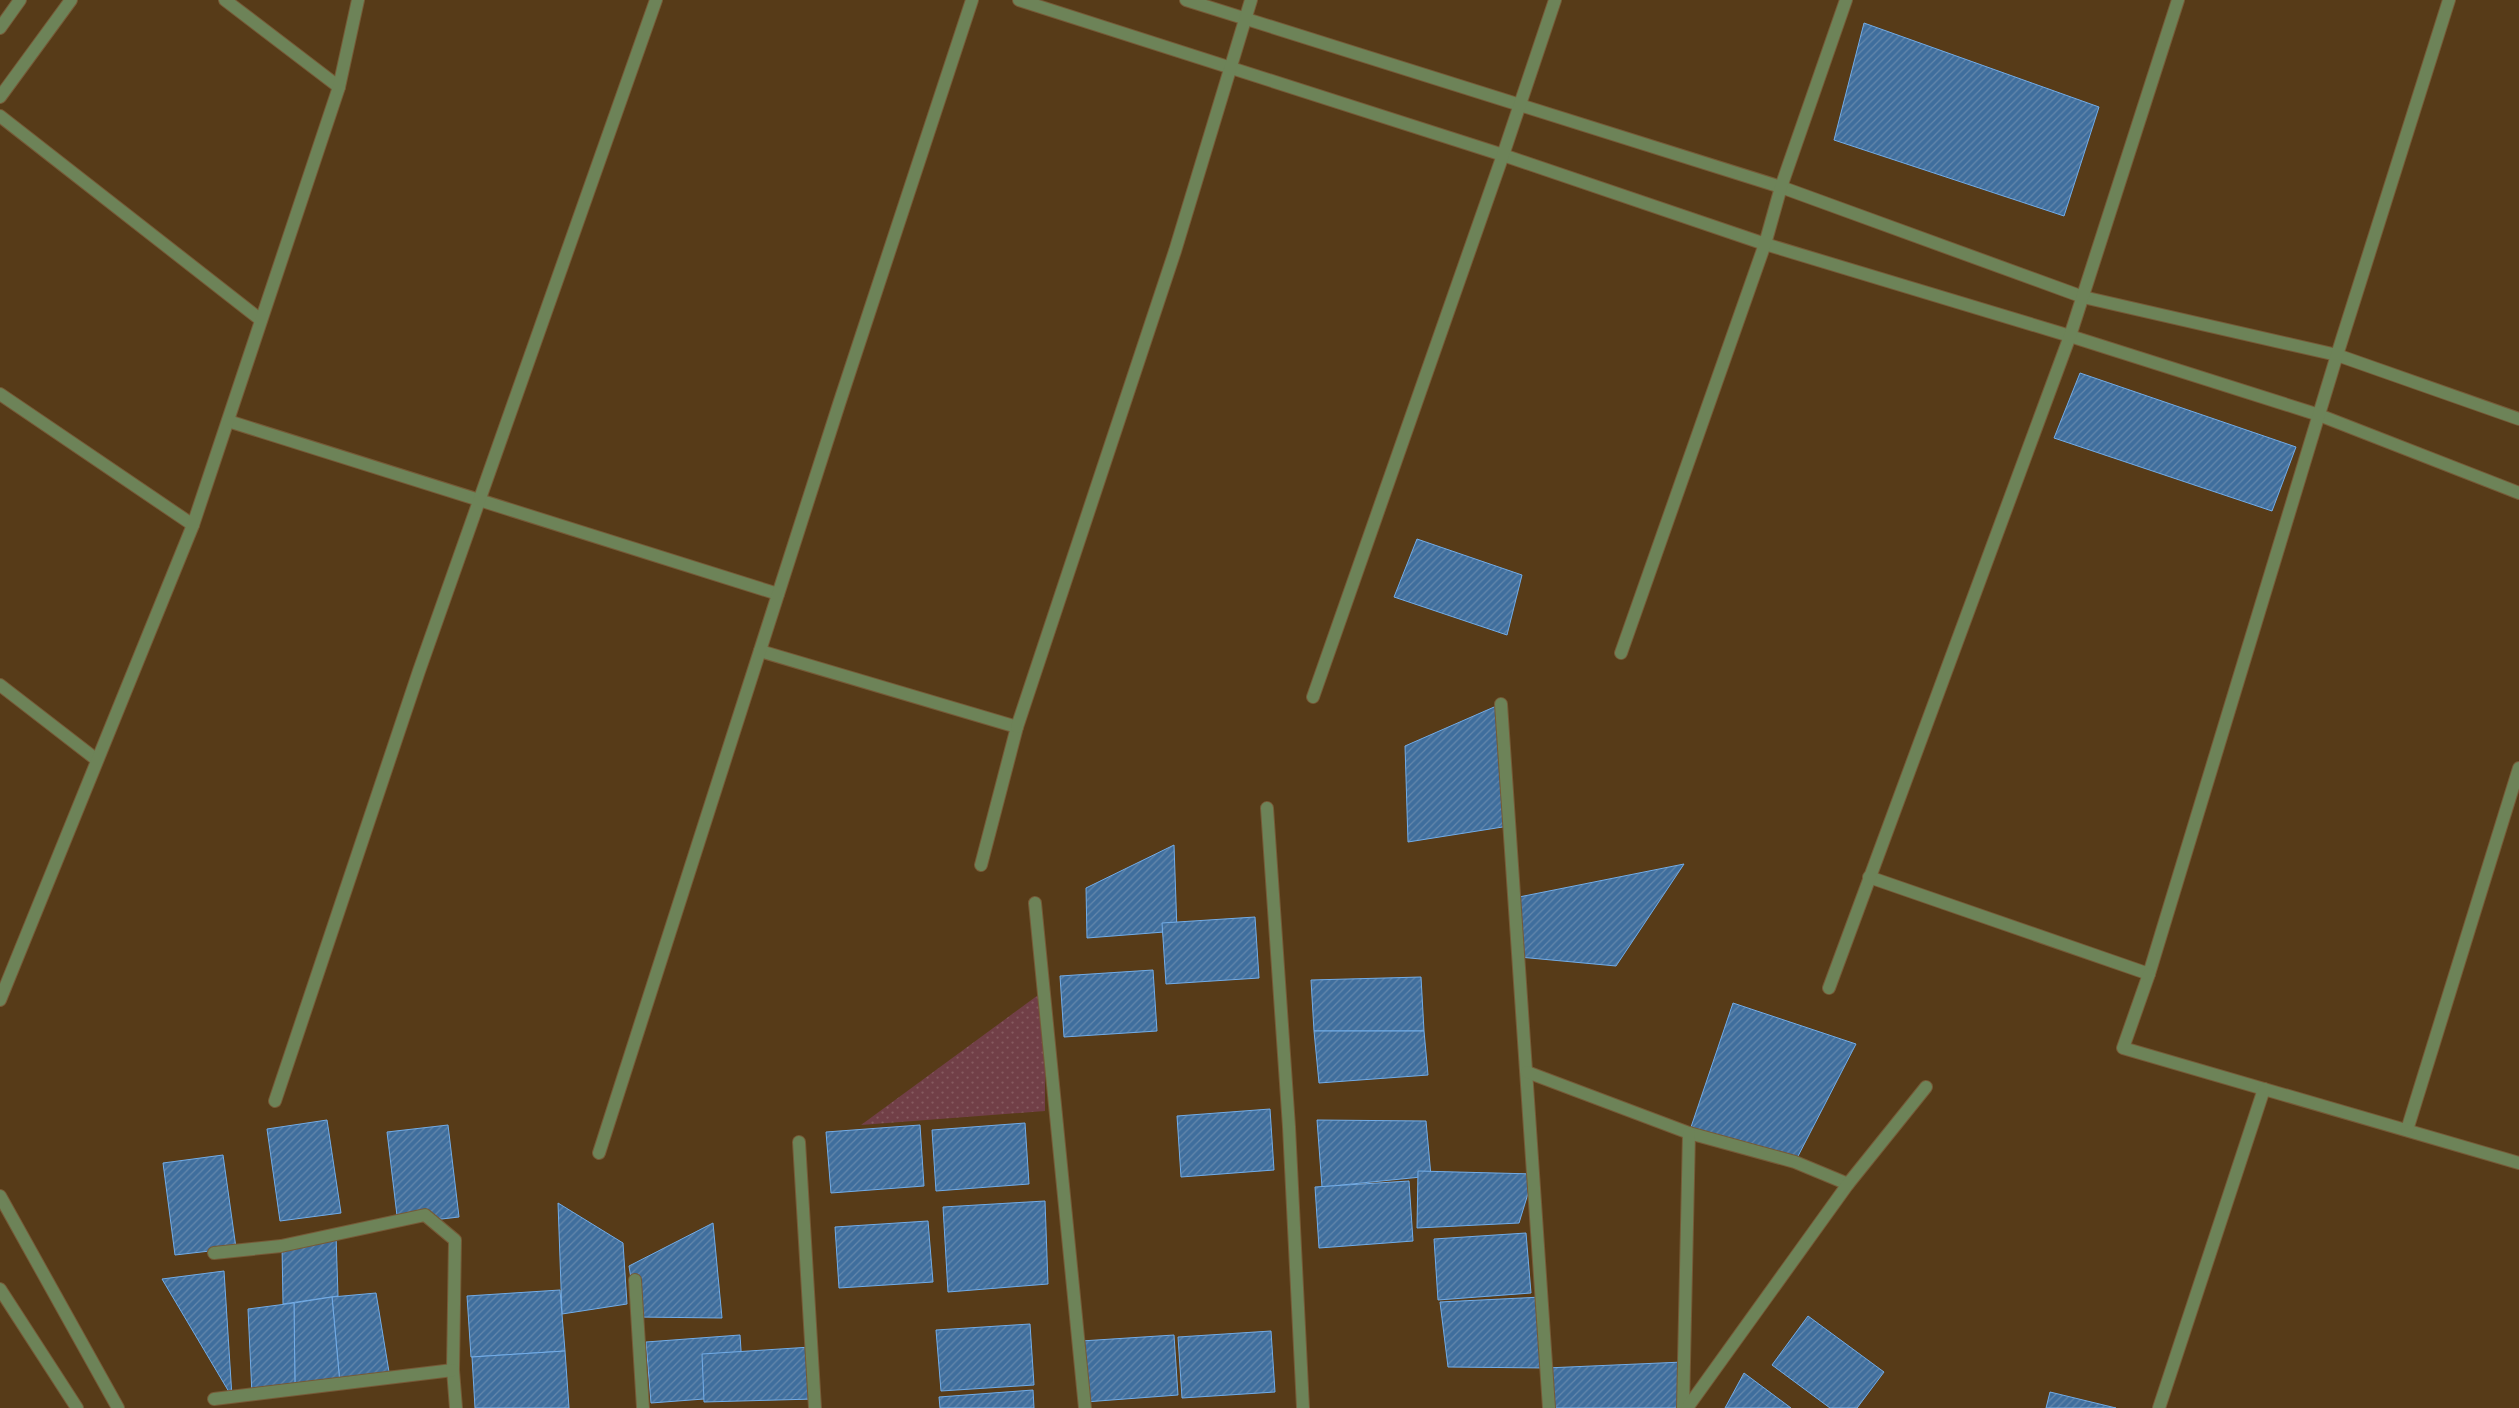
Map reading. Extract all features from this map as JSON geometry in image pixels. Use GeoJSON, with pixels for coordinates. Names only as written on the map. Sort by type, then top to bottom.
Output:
{"type":"FeatureCollection","features":[{"type":"Feature","properties":{"kind":"street"},"geometry":{"type":"LineString","coordinates":[[0,28],[20,0]]}},
{"type":"Feature","properties":{"kind":"street"},"geometry":{"type":"LineString","coordinates":[[0,97],[71,0]]}},
{"type":"Feature","properties":{"kind":"street"},"geometry":{"type":"LineString","coordinates":[[225,0],[340,87]]}},
{"type":"Feature","properties":{"kind":"street"},"geometry":{"type":"LineString","coordinates":[[0,1000],[193,525],[340,87],[358,0]]}},
{"type":"Feature","properties":{"kind":"street"},"geometry":{"type":"LineString","coordinates":[[275,1101],[479,500],[656,0]]}},
{"type":"Feature","properties":{"kind":"street"},"geometry":{"type":"LineString","coordinates":[[599,1153],[778,594],[972,0]]}},
{"type":"Feature","properties":{"kind":"street"},"geometry":{"type":"LineString","coordinates":[[1019,0],[1503,155],[1765,244],[2070,336],[2319,415],[2519,493]]}},
{"type":"Feature","properties":{"kind":"street"},"geometry":{"type":"LineString","coordinates":[[1186,0],[1244,20],[1521,104],[1781,187],[2083,297],[2337,355],[2519,419]]}},
{"type":"Feature","properties":{"kind":"street"},"geometry":{"type":"LineString","coordinates":[[981,865],[1017,727],[1175,251],[1229,67],[1251,0]]}},
{"type":"Feature","properties":{"kind":"street"},"geometry":{"type":"LineString","coordinates":[[1312,697],[1521,104],[1555,0]]}},
{"type":"Feature","properties":{"kind":"street"},"geometry":{"type":"LineString","coordinates":[[1621,653],[1765,244],[1781,187],[1846,0]]}},
{"type":"Feature","properties":{"kind":"street"},"geometry":{"type":"LineString","coordinates":[[1829,988],[2070,336],[2178,0]]}},
{"type":"Feature","properties":{"kind":"street"},"geometry":{"type":"LineString","coordinates":[[2449,0],[2337,355],[2149,974],[2123,1048],[2519,1163]]}},
{"type":"Feature","properties":{"kind":"street"},"geometry":{"type":"LineString","coordinates":[[0,116],[261,320]]}},
{"type":"Feature","properties":{"kind":"street"},"geometry":{"type":"LineString","coordinates":[[0,394],[193,525]]}},
{"type":"Feature","properties":{"kind":"street"},"geometry":{"type":"LineString","coordinates":[[228,421],[778,594]]}},
{"type":"Feature","properties":{"kind":"street"},"geometry":{"type":"LineString","coordinates":[[760,651],[1017,727]]}},
{"type":"Feature","properties":{"kind":"street"},"geometry":{"type":"LineString","coordinates":[[0,684],[97,760]]}},
{"type":"Feature","properties":{"kind":"street"},"geometry":{"type":"LineString","coordinates":[[1500,704],[1549,1408]]}},
{"type":"Feature","properties":{"kind":"street"},"geometry":{"type":"LineString","coordinates":[[2407,1130],[2519,768]]}},
{"type":"Feature","properties":{"kind":"street"},"geometry":{"type":"LineString","coordinates":[[1267,808],[1289,1126],[1304,1408]]}},
{"type":"Feature","properties":{"kind":"street"},"geometry":{"type":"LineString","coordinates":[[1870,877],[2149,974]]}},
{"type":"Feature","properties":{"kind":"street"},"geometry":{"type":"LineString","coordinates":[[1035,903],[1085,1408]]}},
{"type":"Feature","properties":{"kind":"street"},"geometry":{"type":"LineString","coordinates":[[1527,1072],[1689,1133],[1795,1162],[1848,1184]]}},
{"type":"Feature","properties":{"kind":"street"},"geometry":{"type":"LineString","coordinates":[[1687,1408],[1848,1184],[1926,1087]]}},
{"type":"Feature","properties":{"kind":"street"},"geometry":{"type":"LineString","coordinates":[[2159,1408],[2264,1089]]}},
{"type":"Feature","properties":{"kind":"street"},"geometry":{"type":"LineString","coordinates":[[1683,1408],[1689,1133]]}},
{"type":"Feature","properties":{"kind":"street"},"geometry":{"type":"LineString","coordinates":[[799,1142],[815,1408]]}},
{"type":"Feature","properties":{"kind":"street"},"geometry":{"type":"LineString","coordinates":[[0,1196],[118,1408]]}},
{"type":"Feature","properties":{"kind":"street"},"geometry":{"type":"LineString","coordinates":[[214,1253],[281,1246],[425,1215],[455,1240],[454,1370],[456,1408]]}},
{"type":"Feature","properties":{"kind":"street"},"geometry":{"type":"LineString","coordinates":[[635,1280],[643,1408]]}},
{"type":"Feature","properties":{"kind":"street"},"geometry":{"type":"LineString","coordinates":[[0,1289],[77,1408]]}},
{"type":"Feature","properties":{"kind":"street"},"geometry":{"type":"LineString","coordinates":[[214,1399],[454,1370]]}},
{"type":"Feature","properties":{"kind":"shaded area"},"geometry":{"type":"Polygon","coordinates":[[[1045,990],[1045,1111],[861,1125],[1045,990]]]}},
{"type":"Feature","properties":{"kind":"building"},"geometry":{"type":"Polygon","coordinates":[[[1864,23],[2099,107],[2064,216],[1834,140],[1864,23]]]}},
{"type":"Feature","properties":{"kind":"building"},"geometry":{"type":"Polygon","coordinates":[[[2080,373],[2296,447],[2272,511],[2054,438],[2080,373]]]}},
{"type":"Feature","properties":{"kind":"building"},"geometry":{"type":"Polygon","coordinates":[[[1417,539],[1522,575],[1507,635],[1394,597],[1417,539]]]}},
{"type":"Feature","properties":{"kind":"building"},"geometry":{"type":"Polygon","coordinates":[[[1501,704],[1509,826],[1408,842],[1405,746],[1501,704]]]}},
{"type":"Feature","properties":{"kind":"building"},"geometry":{"type":"Polygon","coordinates":[[[1174,845],[1177,931],[1087,938],[1086,888],[1174,845]]]}},
{"type":"Feature","properties":{"kind":"building"},"geometry":{"type":"Polygon","coordinates":[[[1684,864],[1616,966],[1519,957],[1514,898],[1684,864]]]}},
{"type":"Feature","properties":{"kind":"building"},"geometry":{"type":"Polygon","coordinates":[[[1255,917],[1259,978],[1166,984],[1162,923],[1255,917]]]}},
{"type":"Feature","properties":{"kind":"building"},"geometry":{"type":"Polygon","coordinates":[[[1153,970],[1157,1031],[1064,1037],[1060,976],[1153,970]]]}},
{"type":"Feature","properties":{"kind":"building"},"geometry":{"type":"Polygon","coordinates":[[[1421,977],[1424,1031],[1314,1031],[1311,980],[1421,977]]]}},
{"type":"Feature","properties":{"kind":"building"},"geometry":{"type":"Polygon","coordinates":[[[1733,1003],[1856,1044],[1795,1162],[1689,1133],[1733,1003]]]}},
{"type":"Feature","properties":{"kind":"building"},"geometry":{"type":"Polygon","coordinates":[[[1314,1031],[1424,1031],[1428,1075],[1319,1083],[1314,1031]]]}},
{"type":"Feature","properties":{"kind":"building"},"geometry":{"type":"Polygon","coordinates":[[[1270,1109],[1274,1170],[1181,1177],[1177,1116],[1270,1109]]]}},
{"type":"Feature","properties":{"kind":"building"},"geometry":{"type":"Polygon","coordinates":[[[327,1120],[341,1213],[280,1221],[267,1129],[327,1120]]]}},
{"type":"Feature","properties":{"kind":"building"},"geometry":{"type":"Polygon","coordinates":[[[1317,1120],[1426,1121],[1431,1176],[1322,1187],[1317,1120]]]}},
{"type":"Feature","properties":{"kind":"building"},"geometry":{"type":"Polygon","coordinates":[[[1025,1123],[1029,1184],[936,1191],[932,1130],[1025,1123]]]}},
{"type":"Feature","properties":{"kind":"building"},"geometry":{"type":"Polygon","coordinates":[[[448,1125],[459,1217],[398,1224],[387,1132],[448,1125]]]}},
{"type":"Feature","properties":{"kind":"building"},"geometry":{"type":"Polygon","coordinates":[[[920,1125],[924,1186],[831,1193],[826,1132],[920,1125]]]}},
{"type":"Feature","properties":{"kind":"building"},"geometry":{"type":"Polygon","coordinates":[[[223,1155],[236,1248],[175,1255],[163,1163],[223,1155]]]}},
{"type":"Feature","properties":{"kind":"building"},"geometry":{"type":"Polygon","coordinates":[[[1418,1171],[1534,1174],[1519,1223],[1417,1228],[1418,1171]]]}},
{"type":"Feature","properties":{"kind":"building"},"geometry":{"type":"Polygon","coordinates":[[[1409,1181],[1413,1241],[1319,1248],[1315,1187],[1409,1181]]]}},
{"type":"Feature","properties":{"kind":"building"},"geometry":{"type":"Polygon","coordinates":[[[1045,1201],[1048,1284],[948,1292],[943,1207],[1045,1201]]]}},
{"type":"Feature","properties":{"kind":"building"},"geometry":{"type":"Polygon","coordinates":[[[558,1203],[623,1243],[627,1304],[562,1314],[558,1203]]]}},
{"type":"Feature","properties":{"kind":"building"},"geometry":{"type":"Polygon","coordinates":[[[928,1221],[933,1282],[839,1288],[835,1227],[928,1221]]]}},
{"type":"Feature","properties":{"kind":"building"},"geometry":{"type":"Polygon","coordinates":[[[713,1223],[722,1318],[637,1317],[629,1266],[713,1223]]]}},
{"type":"Feature","properties":{"kind":"building"},"geometry":{"type":"Polygon","coordinates":[[[1526,1233],[1531,1293],[1438,1300],[1434,1239],[1526,1233]]]}},
{"type":"Feature","properties":{"kind":"building"},"geometry":{"type":"Polygon","coordinates":[[[336,1235],[338,1296],[283,1304],[282,1245],[336,1235]]]}},
{"type":"Feature","properties":{"kind":"building"},"geometry":{"type":"Polygon","coordinates":[[[224,1271],[232,1397],[162,1279],[224,1271]]]}},
{"type":"Feature","properties":{"kind":"building"},"geometry":{"type":"Polygon","coordinates":[[[560,1290],[565,1351],[471,1357],[467,1296],[560,1290]]]}},
{"type":"Feature","properties":{"kind":"building"},"geometry":{"type":"Polygon","coordinates":[[[376,1293],[390,1378],[340,1384],[332,1297],[376,1293]]]}},
{"type":"Feature","properties":{"kind":"building"},"geometry":{"type":"Polygon","coordinates":[[[332,1297],[340,1384],[295,1389],[294,1303],[332,1297]]]}},
{"type":"Feature","properties":{"kind":"building"},"geometry":{"type":"Polygon","coordinates":[[[1542,1297],[1546,1368],[1448,1367],[1440,1302],[1542,1297]]]}},
{"type":"Feature","properties":{"kind":"building"},"geometry":{"type":"Polygon","coordinates":[[[294,1303],[295,1389],[252,1395],[248,1309],[294,1303]]]}},
{"type":"Feature","properties":{"kind":"building"},"geometry":{"type":"Polygon","coordinates":[[[1808,1316],[1884,1372],[1857,1408],[1830,1408],[1772,1365],[1808,1316]]]}},
{"type":"Feature","properties":{"kind":"building"},"geometry":{"type":"Polygon","coordinates":[[[1030,1324],[1034,1385],[941,1391],[936,1330],[1030,1324]]]}},
{"type":"Feature","properties":{"kind":"building"},"geometry":{"type":"Polygon","coordinates":[[[1271,1331],[1275,1392],[1182,1398],[1178,1337],[1271,1331]]]}},
{"type":"Feature","properties":{"kind":"building"},"geometry":{"type":"Polygon","coordinates":[[[740,1335],[744,1396],[651,1403],[646,1342],[740,1335]]]}},
{"type":"Feature","properties":{"kind":"building"},"geometry":{"type":"Polygon","coordinates":[[[1174,1335],[1178,1395],[1085,1402],[1081,1341],[1174,1335]]]}},
{"type":"Feature","properties":{"kind":"building"},"geometry":{"type":"Polygon","coordinates":[[[811,1347],[814,1399],[704,1402],[702,1354],[811,1347]]]}},
{"type":"Feature","properties":{"kind":"building"},"geometry":{"type":"Polygon","coordinates":[[[565,1351],[569,1408],[475,1408],[472,1357],[565,1351]]]}},
{"type":"Feature","properties":{"kind":"building"},"geometry":{"type":"Polygon","coordinates":[[[1683,1362],[1683,1408],[1549,1408],[1546,1368],[1683,1362]]]}},
{"type":"Feature","properties":{"kind":"building"},"geometry":{"type":"Polygon","coordinates":[[[1744,1373],[1791,1408],[1725,1408],[1744,1373]]]}},
{"type":"Feature","properties":{"kind":"building"},"geometry":{"type":"Polygon","coordinates":[[[1033,1390],[1034,1408],[940,1408],[939,1397],[1033,1390]]]}},
{"type":"Feature","properties":{"kind":"building"},"geometry":{"type":"Polygon","coordinates":[[[2050,1392],[2116,1408],[2046,1408],[2050,1392]]]}}]}
